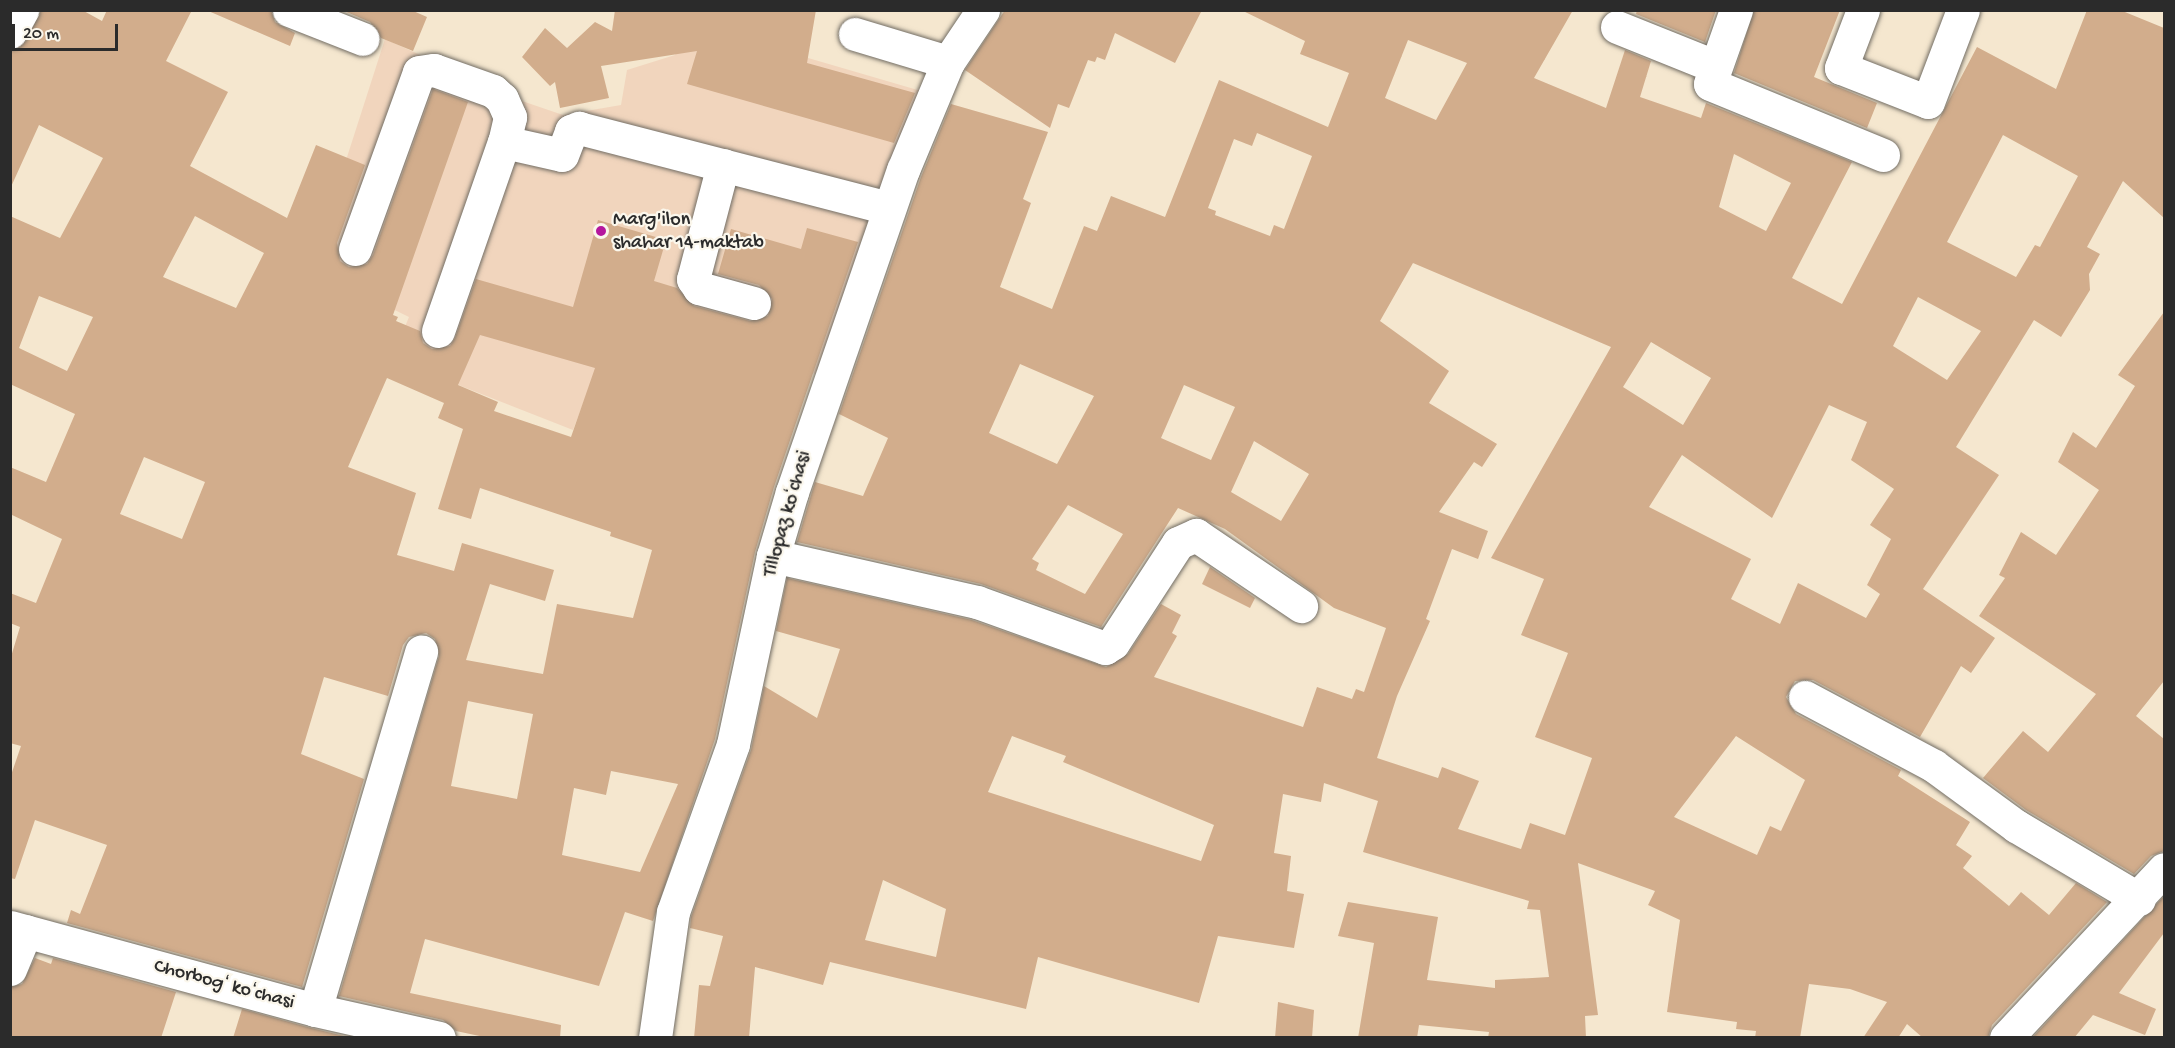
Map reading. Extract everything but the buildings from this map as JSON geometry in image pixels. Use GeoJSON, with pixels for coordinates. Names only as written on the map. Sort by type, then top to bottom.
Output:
{"type":"FeatureCollection","features":[{"type":"Feature","properties":{"kind":"street"},"geometry":{"type":"LineString","coordinates":[[10,32],[22,10]]}},
{"type":"Feature","properties":{"kind":"street"},"geometry":{"type":"LineString","coordinates":[[289,10],[363,39]]}},
{"type":"Feature","properties":{"kind":"street","name":"Tillopaz koʻchasi"},"geometry":{"type":"LineString","coordinates":[[655,1038],[673,912],[733,744],[773,556],[889,208],[948,62],[983,10]]}},
{"type":"Feature","properties":{"kind":"street"},"geometry":{"type":"LineString","coordinates":[[1736,10],[1710,77],[1714,88],[1883,155]]}},
{"type":"Feature","properties":{"kind":"street"},"geometry":{"type":"LineString","coordinates":[[1863,10],[1841,68],[1928,102],[1963,10]]}},
{"type":"Feature","properties":{"kind":"street"},"geometry":{"type":"LineString","coordinates":[[1617,27],[1714,66]]}},
{"type":"Feature","properties":{"kind":"street"},"geometry":{"type":"LineString","coordinates":[[855,34],[948,62]]}},
{"type":"Feature","properties":{"kind":"street"},"geometry":{"type":"LineString","coordinates":[[356,249],[419,72],[434,70],[493,91],[502,99],[510,117],[504,142],[438,331]]}},
{"type":"Feature","properties":{"kind":"street"},"geometry":{"type":"LineString","coordinates":[[504,142],[562,155],[571,131],[579,128],[889,208]]}},
{"type":"Feature","properties":{"kind":"street"},"geometry":{"type":"LineString","coordinates":[[723,165],[693,279],[699,288],[754,303]]}},
{"type":"Feature","properties":{"kind":"street"},"geometry":{"type":"LineString","coordinates":[[773,556],[977,602],[1105,648],[1113,643],[1178,543],[1196,535],[1301,606]]}},
{"type":"Feature","properties":{"kind":"street"},"geometry":{"type":"LineString","coordinates":[[315,1010],[421,651]]}},
{"type":"Feature","properties":{"kind":"street"},"geometry":{"type":"LineString","coordinates":[[1805,697],[1934,766],[2016,826],[2139,899]]}},
{"type":"Feature","properties":{"kind":"street"},"geometry":{"type":"LineString","coordinates":[[2006,1038],[2139,899],[2164,869]]}},
{"type":"Feature","properties":{"kind":"street"},"geometry":{"type":"LineString","coordinates":[[10,969],[18,929]]}},
{"type":"Feature","properties":{"kind":"street","name":"Chorbogʻ koʻchasi"},"geometry":{"type":"LineString","coordinates":[[18,929],[315,1010],[439,1038]]}},
{"type":"Feature","properties":{"kind":"shaded area","name":"Marg'ilon shahar 14-maktab"},"geometry":{"type":"Polygon","coordinates":[[[685,22],[921,91],[828,378],[771,359],[592,380],[573,430],[461,386],[395,351],[409,317],[311,269],[385,39],[522,101],[563,115],[621,105],[627,70],[675,55],[685,22]]]}},
{"type":"Feature","properties":{"kind":"place","name":"Marg'ilon shahar 14-maktab"},"geometry":{"type":"Point","coordinates":[601,231]}}]}
